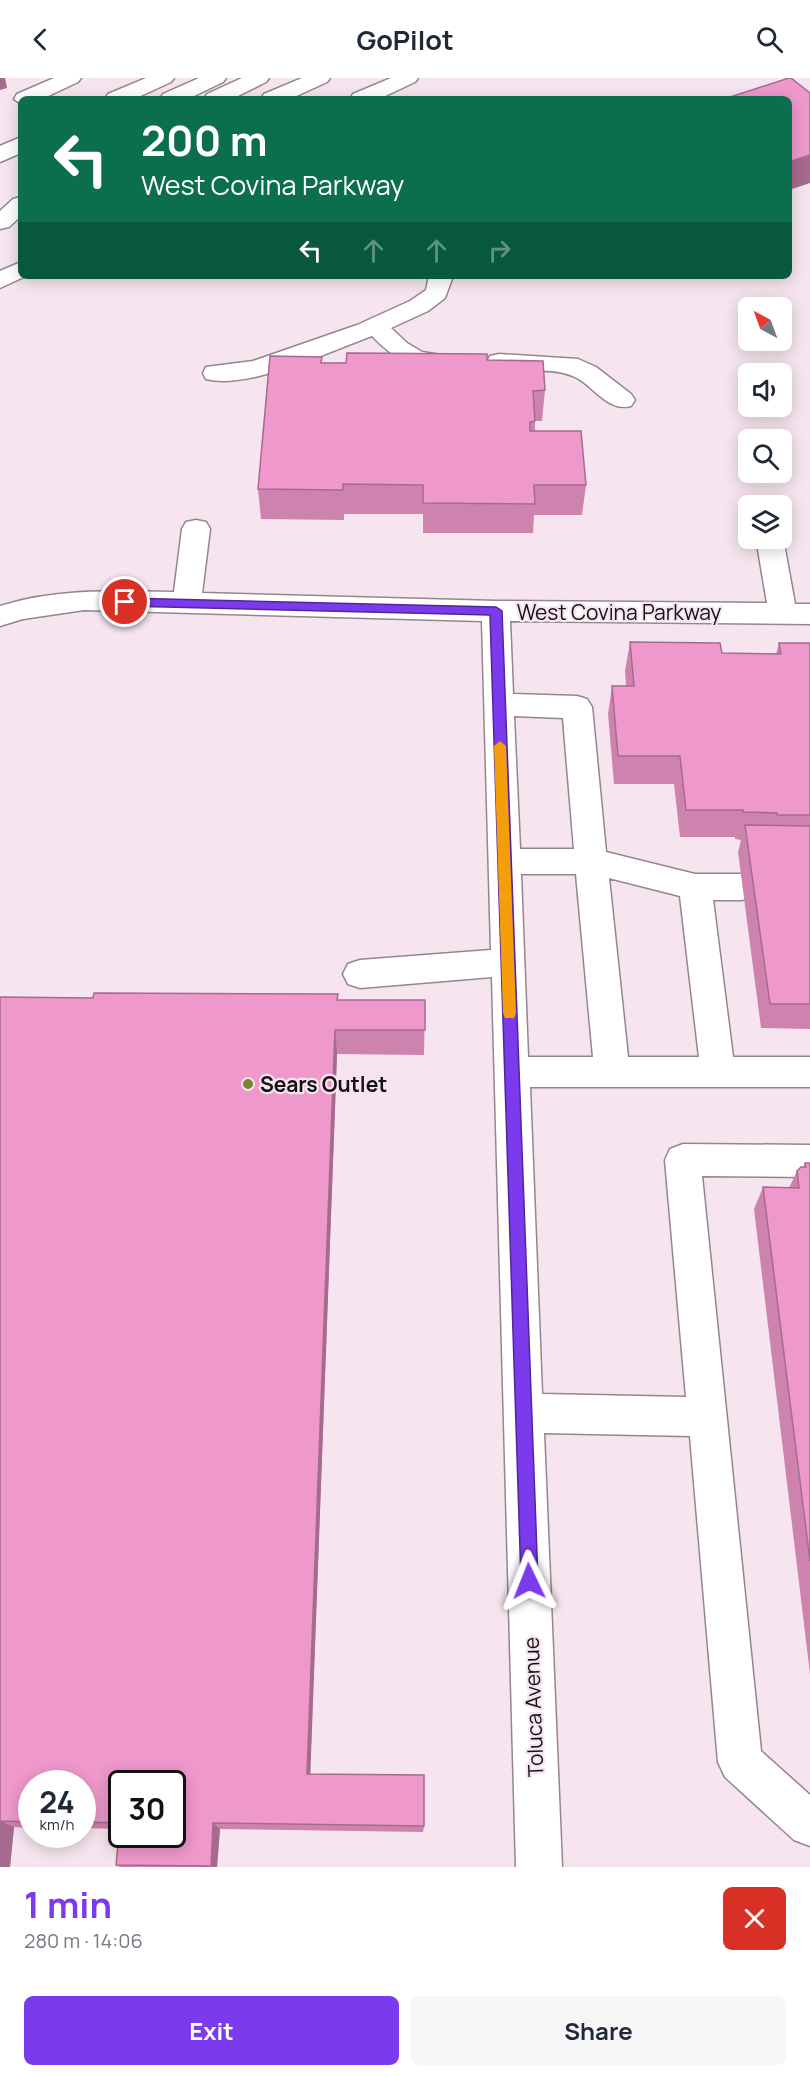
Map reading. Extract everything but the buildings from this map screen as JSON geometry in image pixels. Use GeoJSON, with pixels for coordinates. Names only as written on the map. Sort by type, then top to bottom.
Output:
{"type":"FeatureCollection","features":[{"type":"Feature","properties":{"kind":"main road"},"geometry":{"type":"LineString","coordinates":[[22,96],[71,78]]}},
{"type":"Feature","properties":{"kind":"main road"},"geometry":{"type":"LineString","coordinates":[[123,96],[164,78]]}},
{"type":"Feature","properties":{"kind":"main road"},"geometry":{"type":"LineString","coordinates":[[177,96],[216,78]]}},
{"type":"Feature","properties":{"kind":"main road"},"geometry":{"type":"LineString","coordinates":[[221,96],[259,78]]}},
{"type":"Feature","properties":{"kind":"main road"},"geometry":{"type":"LineString","coordinates":[[279,96],[320,78]]}},
{"type":"Feature","properties":{"kind":"main road"},"geometry":{"type":"LineString","coordinates":[[368,96],[408,78]]}},
{"type":"Feature","properties":{"kind":"main road"},"geometry":{"type":"LineString","coordinates":[[0,155],[18,146]]}},
{"type":"Feature","properties":{"kind":"main road"},"geometry":{"type":"LineString","coordinates":[[0,170],[18,167]]}},
{"type":"Feature","properties":{"kind":"main road"},"geometry":{"type":"LineString","coordinates":[[7,219],[18,207]]}},
{"type":"Feature","properties":{"kind":"main road"},"geometry":{"type":"LineString","coordinates":[[0,281],[18,271]]}},
{"type":"Feature","properties":{"kind":"main road"},"geometry":{"type":"LineString","coordinates":[[215,373],[256,369],[376,326],[419,306],[437,293],[440,279]]}},
{"type":"Feature","properties":{"kind":"main road"},"geometry":{"type":"LineString","coordinates":[[376,326],[406,356],[428,363],[537,362],[569,365],[587,373],[622,400]]}},
{"type":"Feature","properties":{"kind":"main road"},"geometry":{"type":"LineString","coordinates":[[187,604],[196,529]]}},
{"type":"Feature","properties":{"kind":"main road"},"geometry":{"type":"LineString","coordinates":[[773,549],[796,613]]}},
{"type":"Feature","properties":{"kind":"main road","name":"West Covina Parkway"},"geometry":{"type":"LineString","coordinates":[[7,606],[84,600],[496,611],[796,613]]}},
{"type":"Feature","properties":{"kind":"main road","name":"Toluca Avenue"},"geometry":{"type":"LineString","coordinates":[[496,611],[539,1867]]}},
{"type":"Feature","properties":{"kind":"main road"},"geometry":{"type":"LineString","coordinates":[[499,705],[577,707],[612,1072]]}},
{"type":"Feature","properties":{"kind":"main road"},"geometry":{"type":"LineString","coordinates":[[504,862],[591,861],[695,887],[742,887]]}},
{"type":"Feature","properties":{"kind":"main road"},"geometry":{"type":"LineString","coordinates":[[695,887],[718,1072]]}},
{"type":"Feature","properties":{"kind":"main road"},"geometry":{"type":"LineString","coordinates":[[360,974],[508,962]]}},
{"type":"Feature","properties":{"kind":"main road"},"geometry":{"type":"LineString","coordinates":[[512,1072],[810,1072]]}},
{"type":"Feature","properties":{"kind":"main road"},"geometry":{"type":"LineString","coordinates":[[810,1161],[683,1160],[740,1762],[810,1824]]}},
{"type":"Feature","properties":{"kind":"main road"},"geometry":{"type":"LineString","coordinates":[[523,1413],[709,1417]]}},
{"type":"Feature","properties":{"kind":"slow traffic"},"geometry":{"type":"LineString","coordinates":[[500,746],[510,1013]]}},
{"type":"Feature","properties":{"kind":"place","name":"Sears Outlet"},"geometry":{"type":"Point","coordinates":[248,1084]}},
{"type":"Feature","properties":{"kind":"route"},"geometry":{"type":"LineString","coordinates":[[125,602],[496,611],[529,1581]]}}]}
